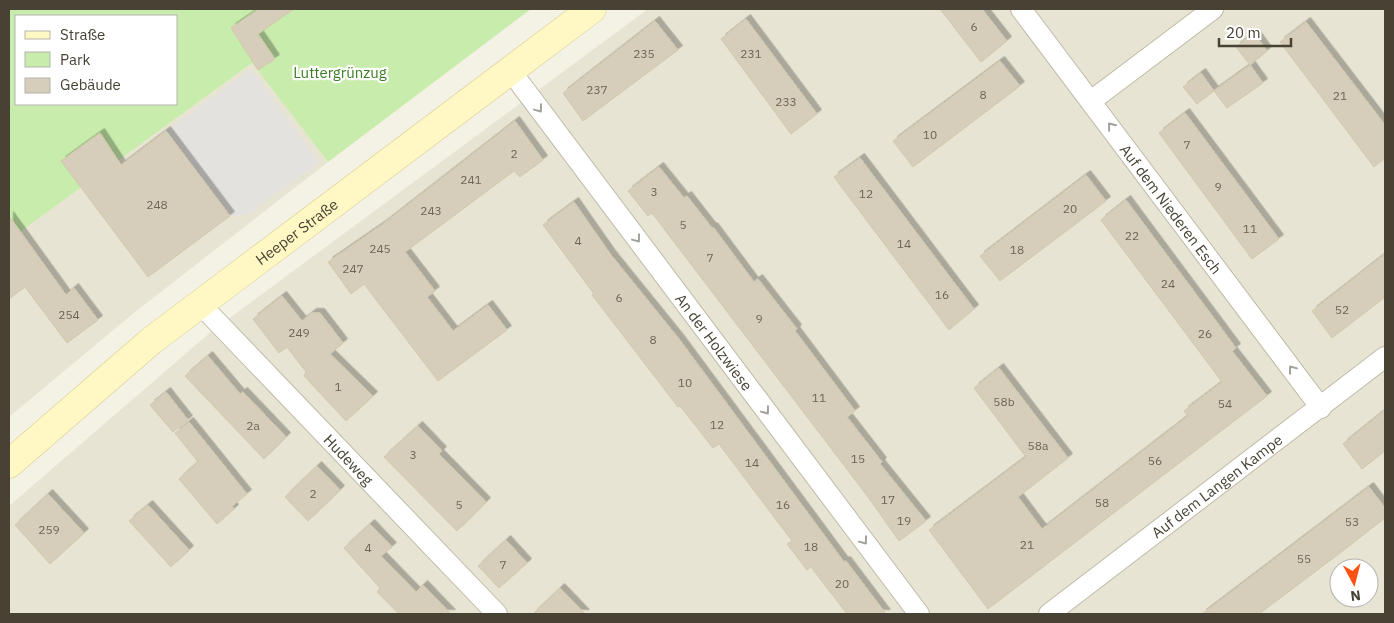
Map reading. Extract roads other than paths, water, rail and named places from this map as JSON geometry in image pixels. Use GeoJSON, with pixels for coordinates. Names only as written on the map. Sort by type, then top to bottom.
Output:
{"type":"FeatureCollection","features":[{"type":"Feature","properties":{"kind":"main road","name":"Heeper Straße"},"geometry":{"type":"LineString","coordinates":[[9,464],[151,341],[592,9]]}},
{"type":"Feature","properties":{"kind":"street","name":"Auf dem Niederen Esch"},"geometry":{"type":"LineString","coordinates":[[1021,9],[1321,408]]}},
{"type":"Feature","properties":{"kind":"street"},"geometry":{"type":"LineString","coordinates":[[1092,101],[1213,9]]}},
{"type":"Feature","properties":{"kind":"street","name":"An der Holzwiese"},"geometry":{"type":"LineString","coordinates":[[510,70],[919,614]]}},
{"type":"Feature","properties":{"kind":"street","name":"Hudeweg"},"geometry":{"type":"LineString","coordinates":[[200,304],[497,614]]}},
{"type":"Feature","properties":{"kind":"street","name":"Auf dem Langen Kampe"},"geometry":{"type":"LineString","coordinates":[[1049,614],[1321,408],[1385,357]]}},
{"type":"Feature","properties":{"kind":"park label","name":"Luttergrünzug"},"geometry":{"type":"Point","coordinates":[340,72]}}]}
